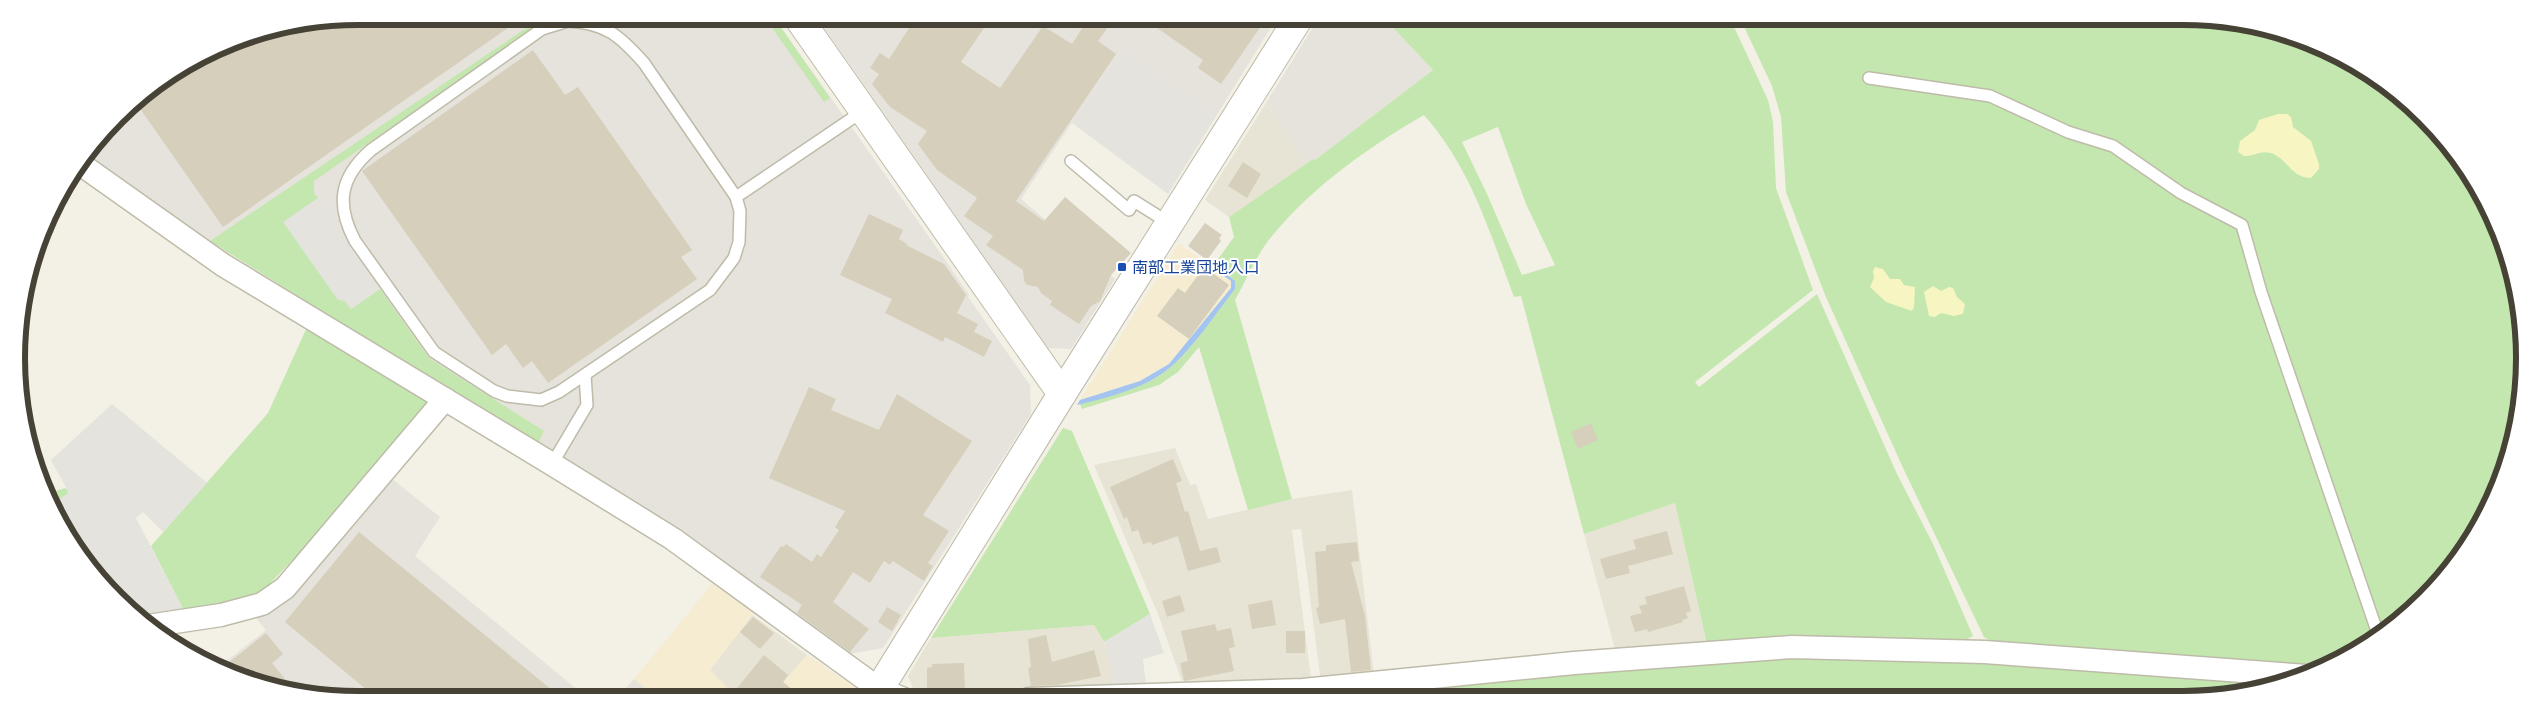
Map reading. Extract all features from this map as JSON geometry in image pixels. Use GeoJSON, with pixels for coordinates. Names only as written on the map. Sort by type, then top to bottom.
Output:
{"type":"FeatureCollection","features":[{"type":"Feature","properties":{"kind":"street"},"geometry":{"type":"LineString","coordinates":[[803,25],[1062,394]]}},
{"type":"Feature","properties":{"kind":"street"},"geometry":{"type":"LineString","coordinates":[[888,691],[1062,394],[1294,25]]}},
{"type":"Feature","properties":{"kind":"street"},"geometry":{"type":"LineString","coordinates":[[85,167],[223,265],[552,464],[673,540],[878,691]]}},
{"type":"Feature","properties":{"kind":"street"},"geometry":{"type":"LineString","coordinates":[[158,624],[221,615],[262,604],[285,588],[445,399]]}},
{"type":"Feature","properties":{"kind":"street"},"geometry":{"type":"LineString","coordinates":[[1270,691],[1303,690],[1574,663],[1792,647],[1985,652],[2286,674]]}},
{"type":"Feature","properties":{"kind":"lane"},"geometry":{"type":"LineString","coordinates":[[555,25],[542,29],[371,150],[354,164],[345,184],[343,208],[348,228],[355,241],[434,352],[494,391],[521,399],[541,400],[559,392],[710,290],[734,258],[740,242],[740,211],[736,197],[644,63],[626,43],[610,30],[596,25]]}},
{"type":"Feature","properties":{"kind":"lane"},"geometry":{"type":"LineString","coordinates":[[1869,78],[1990,96],[2068,132],[2113,146],[2181,193],[2242,225],[2261,292],[2376,629]]}},
{"type":"Feature","properties":{"kind":"lane"},"geometry":{"type":"LineString","coordinates":[[736,197],[863,111]]}},
{"type":"Feature","properties":{"kind":"lane"},"geometry":{"type":"LineString","coordinates":[[1071,161],[1129,210],[1134,201],[1169,223]]}},
{"type":"Feature","properties":{"kind":"lane"},"geometry":{"type":"LineString","coordinates":[[552,464],[587,406],[585,375]]}},
{"type":"Feature","properties":{"kind":"shaded area"},"geometry":{"type":"Polygon","coordinates":[[[779,25],[946,261],[969,295],[968,297],[1030,385],[1031,414],[883,648],[849,654],[624,495],[363,337],[210,241],[92,158],[108,138],[155,94],[191,70],[231,50],[293,31],[336,26],[779,25]]]}},
{"type":"Feature","properties":{"kind":"shaded area"},"geometry":{"type":"Polygon","coordinates":[[[822,25],[1272,25],[1215,118],[1120,51],[1021,199],[1115,279],[1071,349],[1048,348],[822,25]]]}},
{"type":"Feature","properties":{"kind":"shaded area"},"geometry":{"type":"Polygon","coordinates":[[[1314,25],[1390,25],[1433,70],[1315,160],[1313,159],[1306,164],[1266,103],[1314,25]]]}},
{"type":"Feature","properties":{"kind":"shaded area"},"geometry":{"type":"Polygon","coordinates":[[[1120,51],[1215,118],[1168,194],[1072,123],[1120,51]]]}},
{"type":"Feature","properties":{"kind":"shaded area"},"geometry":{"type":"Polygon","coordinates":[[[1266,103],[1306,164],[1229,217],[1205,200],[1266,103]]]}},
{"type":"Feature","properties":{"kind":"shaded area"},"geometry":{"type":"Polygon","coordinates":[[[318,198],[380,289],[351,309],[346,301],[338,300],[283,222],[318,198]]]}},
{"type":"Feature","properties":{"kind":"shaded area"},"geometry":{"type":"Polygon","coordinates":[[[1179,243],[1231,281],[1231,288],[1169,364],[1140,381],[1080,400],[1179,243]]]}},
{"type":"Feature","properties":{"kind":"shaded area"},"geometry":{"type":"Polygon","coordinates":[[[112,404],[207,483],[163,532],[143,512],[136,518],[183,609],[145,614],[108,578],[81,543],[59,505],[57,500],[69,493],[51,460],[112,404]]]}},
{"type":"Feature","properties":{"kind":"shaded area"},"geometry":{"type":"Polygon","coordinates":[[[1175,448],[1190,485],[1196,484],[1208,519],[1292,499],[1352,490],[1374,674],[1325,678],[1320,675],[1301,529],[1292,530],[1311,679],[1185,682],[1181,679],[1158,614],[1094,465],[1175,448]]]}},
{"type":"Feature","properties":{"kind":"shaded area"},"geometry":{"type":"Polygon","coordinates":[[[392,479],[440,517],[415,556],[579,691],[336,690],[293,685],[272,680],[224,663],[266,630],[255,617],[270,612],[285,599],[356,524],[392,479]]]}},
{"type":"Feature","properties":{"kind":"shaded area"},"geometry":{"type":"Polygon","coordinates":[[[1675,503],[1707,644],[1615,649],[1584,534],[1675,503]]]}},
{"type":"Feature","properties":{"kind":"shaded area"},"geometry":{"type":"Polygon","coordinates":[[[712,584],[754,613],[710,670],[730,691],[649,691],[634,679],[712,584]]]}},
{"type":"Feature","properties":{"kind":"shaded area"},"geometry":{"type":"Polygon","coordinates":[[[1150,614],[1164,653],[1143,659],[1146,685],[1113,686],[1110,662],[1104,642],[1150,614]]]}},
{"type":"Feature","properties":{"kind":"shaded area"},"geometry":{"type":"Polygon","coordinates":[[[752,615],[807,655],[776,691],[730,691],[710,670],[752,615]]]}},
{"type":"Feature","properties":{"kind":"shaded area"},"geometry":{"type":"Polygon","coordinates":[[[1094,625],[1104,642],[1110,662],[1113,686],[914,691],[908,676],[931,638],[1094,625]]]}},
{"type":"Feature","properties":{"kind":"shaded area"},"geometry":{"type":"Polygon","coordinates":[[[807,655],[857,691],[776,691],[807,655]]]}},
{"type":"Feature","properties":{"kind":"shaded area"},"geometry":{"type":"Polygon","coordinates":[[[634,679],[649,691],[623,691],[634,679]]]}},
{"type":"Feature","properties":{"kind":"green space"},"geometry":{"type":"Polygon","coordinates":[[[531,25],[539,25],[314,181],[314,193],[318,198],[284,222],[351,309],[380,289],[429,358],[544,431],[538,443],[363,337],[210,241],[531,25]]]}},
{"type":"Feature","properties":{"kind":"green space"},"geometry":{"type":"Polygon","coordinates":[[[770,25],[779,25],[830,98],[824,102],[770,25]]]}},
{"type":"Feature","properties":{"kind":"green space"},"geometry":{"type":"Polygon","coordinates":[[[1390,25],[1733,25],[1768,100],[1773,122],[1776,188],[1813,290],[1695,382],[1699,387],[1817,294],[1897,474],[1933,544],[1973,636],[1960,643],[1707,644],[1675,503],[1584,534],[1521,296],[1514,297],[1478,202],[1467,179],[1455,157],[1424,115],[1363,154],[1323,184],[1305,201],[1266,243],[1235,300],[1292,499],[1248,510],[1199,347],[1178,372],[1159,385],[1082,409],[1080,404],[1130,389],[1159,376],[1184,354],[1235,289],[1235,281],[1214,265],[1234,237],[1229,217],[1313,159],[1315,160],[1433,70],[1390,25]],[[1498,127],[1462,142],[1522,275],[1555,265],[1526,204],[1498,127]]]}},
{"type":"Feature","properties":{"kind":"green space"},"geometry":{"type":"Polygon","coordinates":[[[1743,25],[2205,26],[2248,31],[2290,43],[2330,59],[2368,81],[2403,108],[2433,138],[2460,173],[2491,231],[2510,293],[2516,358],[2510,423],[2491,485],[2460,543],[2433,578],[2386,622],[2350,646],[2305,668],[1996,644],[1984,637],[1904,470],[1825,295],[1786,192],[1781,117],[1772,86],[1743,25]]]}},
{"type":"Feature","properties":{"kind":"green space"},"geometry":{"type":"Polygon","coordinates":[[[308,325],[427,398],[428,403],[339,511],[261,593],[253,598],[183,609],[151,546],[268,413],[308,325]]]}},
{"type":"Feature","properties":{"kind":"green space"},"geometry":{"type":"Polygon","coordinates":[[[1063,428],[1072,431],[1150,614],[1104,642],[1094,625],[931,638],[1063,428]]]}},
{"type":"Feature","properties":{"kind":"green space"},"geometry":{"type":"Polygon","coordinates":[[[66,488],[69,494],[57,500],[53,492],[66,488]]]}},
{"type":"Feature","properties":{"kind":"green space"},"geometry":{"type":"Polygon","coordinates":[[[1827,655],[2001,661],[2266,681],[2226,688],[2183,691],[1344,691],[1580,670],[1827,655]]]}},
{"type":"Feature","properties":{"kind":"sand"},"geometry":{"type":"Polygon","coordinates":[[[2278,114],[2287,114],[2291,117],[2293,127],[2311,141],[2319,169],[2311,178],[2294,172],[2282,159],[2271,153],[2264,152],[2244,156],[2238,152],[2240,141],[2255,130],[2259,120],[2278,114]]]}},
{"type":"Feature","properties":{"kind":"sand"},"geometry":{"type":"Polygon","coordinates":[[[1875,267],[1883,269],[1890,279],[1900,279],[1904,285],[1915,287],[1912,311],[1886,302],[1870,287],[1874,278],[1873,271],[1875,267]]]}},
{"type":"Feature","properties":{"kind":"sand"},"geometry":{"type":"Polygon","coordinates":[[[1933,286],[1941,291],[1949,287],[1953,288],[1957,297],[1965,304],[1963,314],[1954,316],[1941,313],[1935,317],[1929,316],[1924,292],[1933,286]]]}},
{"type":"Feature","properties":{"kind":"water"},"geometry":{"type":"Polygon","coordinates":[[[1214,265],[1235,281],[1235,289],[1182,356],[1154,379],[1122,393],[1077,405],[1080,400],[1140,381],[1169,364],[1231,288],[1231,281],[1213,268],[1214,265]]]}},
{"type":"Feature","properties":{"kind":"building"},"geometry":{"type":"Polygon","coordinates":[[[358,25],[512,25],[223,227],[139,107],[173,81],[231,50],[293,31],[358,25]]]}},
{"type":"Feature","properties":{"kind":"building"},"geometry":{"type":"Polygon","coordinates":[[[911,25],[986,25],[961,62],[1000,88],[1043,26],[1072,44],[1084,25],[1110,25],[1098,41],[1116,54],[1016,201],[1044,221],[1065,197],[1131,253],[1111,275],[1100,301],[1091,306],[1079,324],[1050,305],[1052,301],[1041,293],[1038,287],[1027,285],[1024,281],[1023,270],[986,245],[993,236],[964,216],[977,198],[937,170],[918,144],[927,131],[890,107],[872,84],[879,74],[870,68],[880,53],[889,59],[911,25]]]}},
{"type":"Feature","properties":{"kind":"building"},"geometry":{"type":"Polygon","coordinates":[[[1153,25],[1262,25],[1221,84],[1198,68],[1203,60],[1153,25]]]}},
{"type":"Feature","properties":{"kind":"building"},"geometry":{"type":"Polygon","coordinates":[[[533,50],[565,95],[578,87],[692,250],[681,257],[697,279],[548,383],[532,361],[523,368],[506,344],[492,355],[362,171],[533,50]]]}},
{"type":"Feature","properties":{"kind":"building"},"geometry":{"type":"Polygon","coordinates":[[[1243,162],[1261,174],[1247,198],[1228,186],[1243,162]]]}},
{"type":"Feature","properties":{"kind":"building"},"geometry":{"type":"Polygon","coordinates":[[[869,214],[903,230],[899,239],[906,245],[944,264],[966,295],[957,313],[978,324],[974,332],[992,341],[984,357],[945,337],[943,342],[885,313],[892,299],[840,275],[869,214]]]}},
{"type":"Feature","properties":{"kind":"building"},"geometry":{"type":"Polygon","coordinates":[[[1205,223],[1222,235],[1219,238],[1221,241],[1207,260],[1188,246],[1205,223]]]}},
{"type":"Feature","properties":{"kind":"building"},"geometry":{"type":"Polygon","coordinates":[[[1204,267],[1229,285],[1189,339],[1157,316],[1178,288],[1185,293],[1204,267]]]}},
{"type":"Feature","properties":{"kind":"building"},"geometry":{"type":"Polygon","coordinates":[[[809,387],[836,399],[831,410],[879,430],[897,394],[972,441],[923,515],[949,531],[928,563],[933,566],[924,581],[893,561],[890,565],[884,561],[870,583],[853,572],[833,602],[869,629],[850,652],[797,613],[802,605],[760,577],[781,546],[784,547],[786,544],[812,562],[817,554],[821,557],[839,530],[835,527],[845,511],[769,478],[809,387]]]}},
{"type":"Feature","properties":{"kind":"building"},"geometry":{"type":"Polygon","coordinates":[[[1591,423],[1598,440],[1578,449],[1571,432],[1591,423]]]}},
{"type":"Feature","properties":{"kind":"building"},"geometry":{"type":"Polygon","coordinates":[[[1173,459],[1182,481],[1176,483],[1185,512],[1188,511],[1200,551],[1217,547],[1221,562],[1188,571],[1178,536],[1152,545],[1151,542],[1143,544],[1138,530],[1132,532],[1127,517],[1124,519],[1110,487],[1173,459]]]}},
{"type":"Feature","properties":{"kind":"building"},"geometry":{"type":"Polygon","coordinates":[[[1667,531],[1673,554],[1628,566],[1630,573],[1606,579],[1600,559],[1636,549],[1633,540],[1667,531]]]}},
{"type":"Feature","properties":{"kind":"building"},"geometry":{"type":"Polygon","coordinates":[[[359,532],[553,691],[368,691],[285,622],[359,532]]]}},
{"type":"Feature","properties":{"kind":"building"},"geometry":{"type":"Polygon","coordinates":[[[1357,542],[1359,561],[1351,562],[1365,616],[1371,670],[1351,672],[1345,619],[1320,624],[1316,608],[1319,607],[1315,552],[1326,551],[1326,545],[1357,542]]]}},
{"type":"Feature","properties":{"kind":"building"},"geometry":{"type":"Polygon","coordinates":[[[1684,586],[1691,611],[1686,613],[1688,618],[1682,620],[1683,622],[1648,632],[1647,629],[1635,632],[1630,616],[1642,613],[1639,606],[1647,604],[1645,597],[1684,586]]]}},
{"type":"Feature","properties":{"kind":"building"},"geometry":{"type":"Polygon","coordinates":[[[1180,595],[1185,611],[1167,617],[1162,601],[1180,595]]]}},
{"type":"Feature","properties":{"kind":"building"},"geometry":{"type":"Polygon","coordinates":[[[1272,600],[1276,625],[1252,629],[1248,605],[1272,600]]]}},
{"type":"Feature","properties":{"kind":"building"},"geometry":{"type":"Polygon","coordinates":[[[887,607],[901,615],[892,631],[878,622],[887,607]]]}},
{"type":"Feature","properties":{"kind":"building"},"geometry":{"type":"Polygon","coordinates":[[[753,617],[774,633],[760,649],[740,632],[753,617]]]}},
{"type":"Feature","properties":{"kind":"building"},"geometry":{"type":"Polygon","coordinates":[[[1215,624],[1217,631],[1231,628],[1235,647],[1229,648],[1234,671],[1184,681],[1180,663],[1188,661],[1181,631],[1215,624]]]}},
{"type":"Feature","properties":{"kind":"building"},"geometry":{"type":"Polygon","coordinates":[[[1286,631],[1305,631],[1305,653],[1286,653],[1286,631]]]}},
{"type":"Feature","properties":{"kind":"building"},"geometry":{"type":"Polygon","coordinates":[[[266,633],[283,654],[272,663],[289,684],[272,680],[227,664],[266,633]]]}},
{"type":"Feature","properties":{"kind":"building"},"geometry":{"type":"Polygon","coordinates":[[[1046,635],[1052,662],[1094,650],[1101,676],[1056,685],[1031,686],[1028,668],[1031,667],[1028,639],[1046,635]]]}},
{"type":"Feature","properties":{"kind":"building"},"geometry":{"type":"Polygon","coordinates":[[[764,655],[788,675],[783,682],[794,691],[735,691],[764,655]]]}},
{"type":"Feature","properties":{"kind":"building"},"geometry":{"type":"Polygon","coordinates":[[[964,663],[965,691],[927,691],[927,668],[932,667],[932,664],[964,663]]]}},
{"type":"Feature","properties":{"kind":"place","name":"南部工業団地入口"},"geometry":{"type":"Point","coordinates":[1122,267]}}]}
